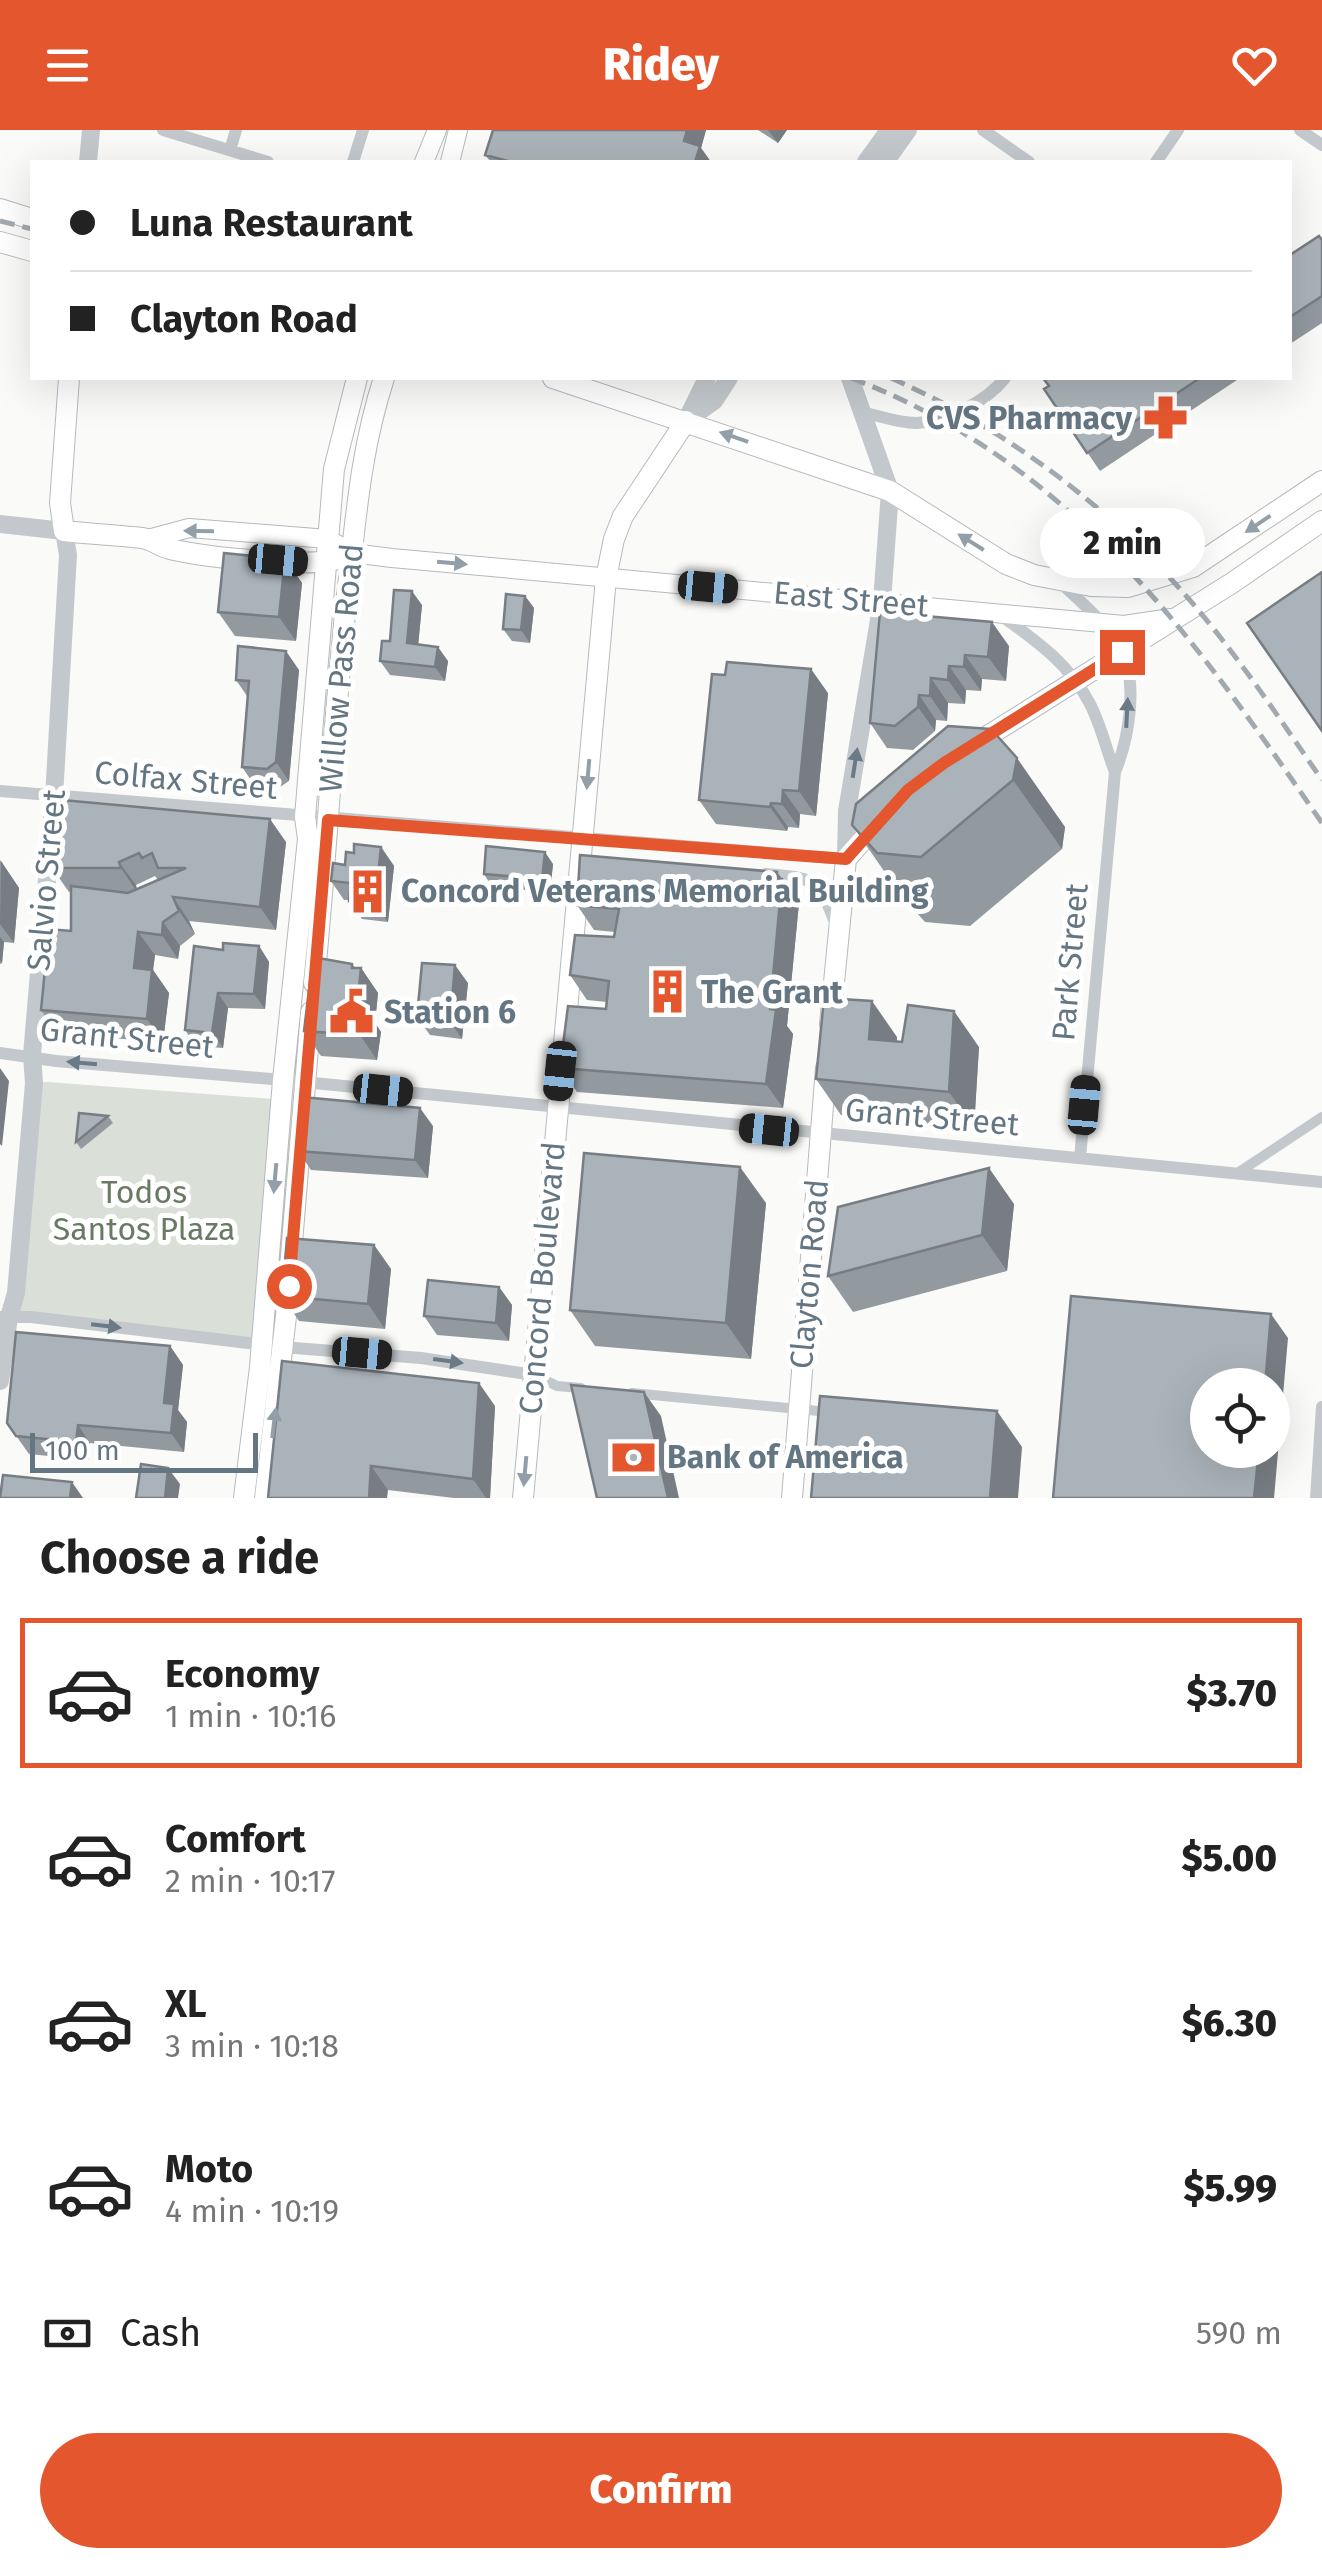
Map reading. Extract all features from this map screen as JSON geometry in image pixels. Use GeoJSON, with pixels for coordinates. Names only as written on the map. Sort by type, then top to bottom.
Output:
{"type":"FeatureCollection","features":[{"type":"Feature","properties":{"kind":"main road"},"geometry":{"type":"LineString","coordinates":[[425,160],[437,130]]}},
{"type":"Feature","properties":{"kind":"main road"},"geometry":{"type":"LineString","coordinates":[[450,160],[458,130]]}},
{"type":"Feature","properties":{"kind":"main road"},"geometry":{"type":"LineString","coordinates":[[0,209],[30,217]]}},
{"type":"Feature","properties":{"kind":"main road"},"geometry":{"type":"LineString","coordinates":[[0,242],[30,251]]}},
{"type":"Feature","properties":{"kind":"main road","name":"Salvio Street"},"geometry":{"type":"LineString","coordinates":[[64,531],[60,504],[69,380]]}},
{"type":"Feature","properties":{"kind":"main road","name":"Willow Pass Road"},"geometry":{"type":"LineString","coordinates":[[265,1498],[272,1346],[294,1081],[308,838],[305,818],[334,469],[356,380]]}},
{"type":"Feature","properties":{"kind":"main road","name":"Willow Pass Road"},"geometry":{"type":"LineString","coordinates":[[294,1081],[328,820],[338,675],[360,468],[383,380]]}},
{"type":"Feature","properties":{"kind":"main road"},"geometry":{"type":"LineString","coordinates":[[559,380],[890,490],[1006,564],[1060,581],[1128,587],[1193,567],[1322,481]]}},
{"type":"Feature","properties":{"kind":"main road","name":"Concord Boulevard"},"geometry":{"type":"LineString","coordinates":[[523,1498],[606,578],[623,516],[686,421]]}},
{"type":"Feature","properties":{"kind":"main road"},"geometry":{"type":"LineString","coordinates":[[958,755],[1232,583],[1322,521]]}},
{"type":"Feature","properties":{"kind":"main road","name":"East Street"},"geometry":{"type":"LineString","coordinates":[[64,531],[148,538],[189,528],[328,539],[352,553],[606,578],[1124,625],[1171,618]]}},
{"type":"Feature","properties":{"kind":"main road","name":"East Street"},"geometry":{"type":"LineString","coordinates":[[148,538],[167,549],[329,563],[352,553]]}},
{"type":"Feature","properties":{"kind":"main road"},"geometry":{"type":"LineString","coordinates":[[846,859],[889,811]]}},
{"type":"Feature","properties":{"kind":"main road","name":"Clayton Road"},"geometry":{"type":"LineString","coordinates":[[792,1498],[846,859]]}},
{"type":"Feature","properties":{"kind":"main road","name":"Willow Pass Road"},"geometry":{"type":"LineString","coordinates":[[244,1498],[272,1346]]}},
{"type":"Feature","properties":{"kind":"street"},"geometry":{"type":"LineString","coordinates":[[88,160],[91,130]]}},
{"type":"Feature","properties":{"kind":"street"},"geometry":{"type":"LineString","coordinates":[[163,130],[262,160]]}},
{"type":"Feature","properties":{"kind":"street"},"geometry":{"type":"LineString","coordinates":[[230,150],[236,130]]}},
{"type":"Feature","properties":{"kind":"street"},"geometry":{"type":"LineString","coordinates":[[353,160],[363,130]]}},
{"type":"Feature","properties":{"kind":"street"},"geometry":{"type":"LineString","coordinates":[[867,160],[889,130]]}},
{"type":"Feature","properties":{"kind":"street"},"geometry":{"type":"LineString","coordinates":[[886,160],[908,130]]}},
{"type":"Feature","properties":{"kind":"street"},"geometry":{"type":"LineString","coordinates":[[983,130],[1026,160]]}},
{"type":"Feature","properties":{"kind":"street"},"geometry":{"type":"LineString","coordinates":[[1157,160],[1178,130]]}},
{"type":"Feature","properties":{"kind":"street"},"geometry":{"type":"LineString","coordinates":[[1300,130],[1322,145]]}},
{"type":"Feature","properties":{"kind":"street","name":"Concord Boulevard"},"geometry":{"type":"LineString","coordinates":[[686,421],[705,380]]}},
{"type":"Feature","properties":{"kind":"street","name":"Concord Boulevard"},"geometry":{"type":"LineString","coordinates":[[686,421],[714,401],[728,380]]}},
{"type":"Feature","properties":{"kind":"street"},"geometry":{"type":"LineString","coordinates":[[846,859],[847,811],[882,602],[890,490],[851,380]]}},
{"type":"Feature","properties":{"kind":"street"},"geometry":{"type":"LineString","coordinates":[[862,412],[914,423],[927,421],[977,402],[1003,380]]}},
{"type":"Feature","properties":{"kind":"street","name":"East Street"},"geometry":{"type":"LineString","coordinates":[[0,524],[64,531]]}},
{"type":"Feature","properties":{"kind":"street","name":"Salvio Street"},"geometry":{"type":"LineString","coordinates":[[0,1381],[5,1317],[16,1293],[34,1083],[32,1055],[68,590],[64,531]]}},
{"type":"Feature","properties":{"kind":"street","name":"Park Street"},"geometry":{"type":"LineString","coordinates":[[1060,581],[1103,623],[1122,652],[1128,681],[1125,748],[1116,772],[1080,1158]]}},
{"type":"Feature","properties":{"kind":"street","name":"Park Street"},"geometry":{"type":"LineString","coordinates":[[998,613],[1052,652],[1076,681],[1095,715],[1116,772]]}},
{"type":"Feature","properties":{"kind":"street","name":"Colfax Street"},"geometry":{"type":"LineString","coordinates":[[0,790],[328,820],[846,859]]}},
{"type":"Feature","properties":{"kind":"street"},"geometry":{"type":"LineString","coordinates":[[577,893],[596,862]]}},
{"type":"Feature","properties":{"kind":"street"},"geometry":{"type":"LineString","coordinates":[[753,873],[808,878],[822,890],[838,929]]}},
{"type":"Feature","properties":{"kind":"street","name":"Grant Street"},"geometry":{"type":"LineString","coordinates":[[0,1052],[56,1061],[1322,1182]]}},
{"type":"Feature","properties":{"kind":"street"},"geometry":{"type":"LineString","coordinates":[[1239,1172],[1322,1117]]}},
{"type":"Feature","properties":{"kind":"street"},"geometry":{"type":"LineString","coordinates":[[5,1317],[421,1358],[534,1375],[557,1386],[595,1390]]}},
{"type":"Feature","properties":{"kind":"street"},"geometry":{"type":"LineString","coordinates":[[614,1391],[835,1412]]}},
{"type":"Feature","properties":{"kind":"street"},"geometry":{"type":"LineString","coordinates":[[1316,1498],[1322,1407]]}},
{"type":"Feature","properties":{"kind":"green space","name":"Todos Santos Plaza"},"geometry":{"type":"Polygon","coordinates":[[[34,1083],[273,1099],[262,1345],[9,1317],[34,1083]]]}},
{"type":"Feature","properties":{"kind":"building"},"geometry":{"type":"Polygon","coordinates":[[[493,130],[687,130],[684,141],[700,146],[696,160],[504,160],[485,155],[493,130]]]}},
{"type":"Feature","properties":{"kind":"building"},"geometry":{"type":"Polygon","coordinates":[[[1319,236],[1322,240],[1322,296],[1292,316],[1292,254],[1319,236]]]}},
{"type":"Feature","properties":{"kind":"building"},"geometry":{"type":"Polygon","coordinates":[[[1044,380],[1197,380],[1087,453],[1044,389],[1049,386],[1044,380]]]}},
{"type":"Feature","properties":{"kind":"building"},"geometry":{"type":"Polygon","coordinates":[[[224,553],[285,559],[279,617],[218,612],[224,553]]]}},
{"type":"Feature","properties":{"kind":"building"},"geometry":{"type":"Polygon","coordinates":[[[1322,572],[1322,731],[1247,623],[1322,572]]]}},
{"type":"Feature","properties":{"kind":"building"},"geometry":{"type":"Polygon","coordinates":[[[394,590],[412,591],[407,643],[438,647],[435,667],[380,661],[382,641],[390,641],[394,590]]]}},
{"type":"Feature","properties":{"kind":"building"},"geometry":{"type":"Polygon","coordinates":[[[506,594],[525,596],[521,630],[503,629],[506,594]]]}},
{"type":"Feature","properties":{"kind":"building"},"geometry":{"type":"Polygon","coordinates":[[[880,612],[992,622],[988,657],[965,655],[964,667],[949,666],[948,680],[931,678],[930,696],[919,695],[918,707],[895,726],[870,723],[880,612]]]}},
{"type":"Feature","properties":{"kind":"building"},"geometry":{"type":"Polygon","coordinates":[[[238,646],[286,651],[276,762],[267,769],[242,767],[249,681],[236,680],[238,646]]]}},
{"type":"Feature","properties":{"kind":"building"},"geometry":{"type":"Polygon","coordinates":[[[727,662],[811,669],[799,791],[783,790],[782,804],[771,803],[770,807],[699,800],[712,674],[725,675],[727,662]]]}},
{"type":"Feature","properties":{"kind":"building"},"geometry":{"type":"Polygon","coordinates":[[[948,726],[991,729],[1017,758],[1013,780],[921,857],[877,853],[852,825],[856,804],[948,726]]]}},
{"type":"Feature","properties":{"kind":"building"},"geometry":{"type":"Polygon","coordinates":[[[62,800],[270,819],[260,907],[173,897],[179,911],[163,922],[162,935],[138,932],[134,968],[152,970],[147,1019],[41,1010],[49,929],[71,931],[71,886],[128,893],[186,868],[158,868],[152,853],[142,858],[139,853],[119,862],[121,868],[52,868],[62,800]]]}},
{"type":"Feature","properties":{"kind":"building"},"geometry":{"type":"Polygon","coordinates":[[[354,844],[381,847],[375,903],[349,901],[351,883],[331,881],[333,863],[345,865],[346,852],[354,853],[354,844]]]}},
{"type":"Feature","properties":{"kind":"building"},"geometry":{"type":"Polygon","coordinates":[[[486,846],[545,852],[542,879],[484,874],[486,846]]]}},
{"type":"Feature","properties":{"kind":"building"},"geometry":{"type":"Polygon","coordinates":[[[580,855],[777,872],[776,878],[782,879],[770,1009],[776,1010],[766,1084],[560,1068],[568,1006],[606,1009],[609,981],[570,975],[575,935],[614,937],[619,909],[577,905],[580,855]]]}},
{"type":"Feature","properties":{"kind":"building"},"geometry":{"type":"Polygon","coordinates":[[[223,943],[259,946],[254,994],[218,993],[212,1033],[185,1030],[194,946],[223,950],[223,943]]]}},
{"type":"Feature","properties":{"kind":"building"},"geometry":{"type":"Polygon","coordinates":[[[313,957],[361,968],[357,1007],[364,1007],[360,1035],[304,1031],[313,957]]]}},
{"type":"Feature","properties":{"kind":"building"},"geometry":{"type":"Polygon","coordinates":[[[422,963],[455,965],[450,1021],[417,1017],[422,963]]]}},
{"type":"Feature","properties":{"kind":"building"},"geometry":{"type":"Polygon","coordinates":[[[824,998],[872,1001],[869,1039],[902,1042],[908,1005],[954,1011],[949,1092],[816,1079],[824,998]]]}},
{"type":"Feature","properties":{"kind":"building"},"geometry":{"type":"Polygon","coordinates":[[[302,1097],[420,1108],[415,1160],[298,1151],[302,1097]]]}},
{"type":"Feature","properties":{"kind":"building"},"geometry":{"type":"Polygon","coordinates":[[[79,1113],[108,1116],[76,1142],[79,1113]]]}},
{"type":"Feature","properties":{"kind":"building"},"geometry":{"type":"Polygon","coordinates":[[[584,1153],[740,1167],[726,1323],[570,1310],[584,1153]]]}},
{"type":"Feature","properties":{"kind":"building"},"geometry":{"type":"Polygon","coordinates":[[[989,1168],[982,1235],[828,1276],[838,1207],[989,1168]]]}},
{"type":"Feature","properties":{"kind":"building"},"geometry":{"type":"Polygon","coordinates":[[[287,1238],[374,1245],[368,1304],[282,1296],[287,1238]]]}},
{"type":"Feature","properties":{"kind":"building"},"geometry":{"type":"Polygon","coordinates":[[[428,1280],[499,1287],[496,1323],[424,1316],[428,1280]]]}},
{"type":"Feature","properties":{"kind":"building"},"geometry":{"type":"Polygon","coordinates":[[[1071,1296],[1271,1314],[1266,1368],[1190,1368],[1190,1468],[1257,1468],[1254,1498],[1053,1498],[1071,1296]]]}},
{"type":"Feature","properties":{"kind":"building"},"geometry":{"type":"Polygon","coordinates":[[[16,1332],[170,1346],[164,1403],[174,1404],[171,1433],[78,1425],[76,1442],[16,1436],[7,1423],[16,1332]]]}},
{"type":"Feature","properties":{"kind":"building"},"geometry":{"type":"Polygon","coordinates":[[[282,1361],[479,1383],[473,1479],[371,1466],[369,1498],[268,1498],[282,1361]]]}},
{"type":"Feature","properties":{"kind":"building","name":"Bank of America"},"geometry":{"type":"Polygon","coordinates":[[[571,1385],[644,1392],[668,1498],[597,1498],[571,1385]]]}},
{"type":"Feature","properties":{"kind":"building"},"geometry":{"type":"Polygon","coordinates":[[[820,1396],[997,1411],[990,1498],[811,1498],[820,1396]]]}},
{"type":"Feature","properties":{"kind":"building"},"geometry":{"type":"Polygon","coordinates":[[[141,1464],[168,1468],[165,1498],[136,1498],[141,1464]]]}},
{"type":"Feature","properties":{"kind":"building"},"geometry":{"type":"Polygon","coordinates":[[[3,1475],[72,1482],[70,1498],[0,1498],[3,1475]]]}},
{"type":"Feature","properties":{"kind":"railway"},"geometry":{"type":"LineString","coordinates":[[0,221],[30,228]]}},
{"type":"Feature","properties":{"kind":"railway"},"geometry":{"type":"LineString","coordinates":[[855,380],[930,414],[1000,457],[1064,507],[1175,622],[1322,823]]}},
{"type":"Feature","properties":{"kind":"railway"},"geometry":{"type":"LineString","coordinates":[[895,380],[1010,443],[1117,525],[1180,589],[1218,635],[1322,780]]}},
{"type":"Feature","properties":{"kind":"place","name":"CVS Pharmacy"},"geometry":{"type":"Point","coordinates":[1165,418]}},
{"type":"Feature","properties":{"kind":"place","name":"Concord Veterans Memorial Building"},"geometry":{"type":"Point","coordinates":[368,891]}},
{"type":"Feature","properties":{"kind":"place","name":"The Grant"},"geometry":{"type":"Point","coordinates":[668,992]}},
{"type":"Feature","properties":{"kind":"place","name":"Station 6"},"geometry":{"type":"Point","coordinates":[351,1012]}},
{"type":"Feature","properties":{"kind":"place","name":"Bank of America"},"geometry":{"type":"Point","coordinates":[634,1457]}},
{"type":"Feature","properties":{"kind":"route"},"geometry":{"type":"LineString","coordinates":[[289,1286],[328,820],[846,859],[908,790],[944,763],[1122,652]]}}]}
